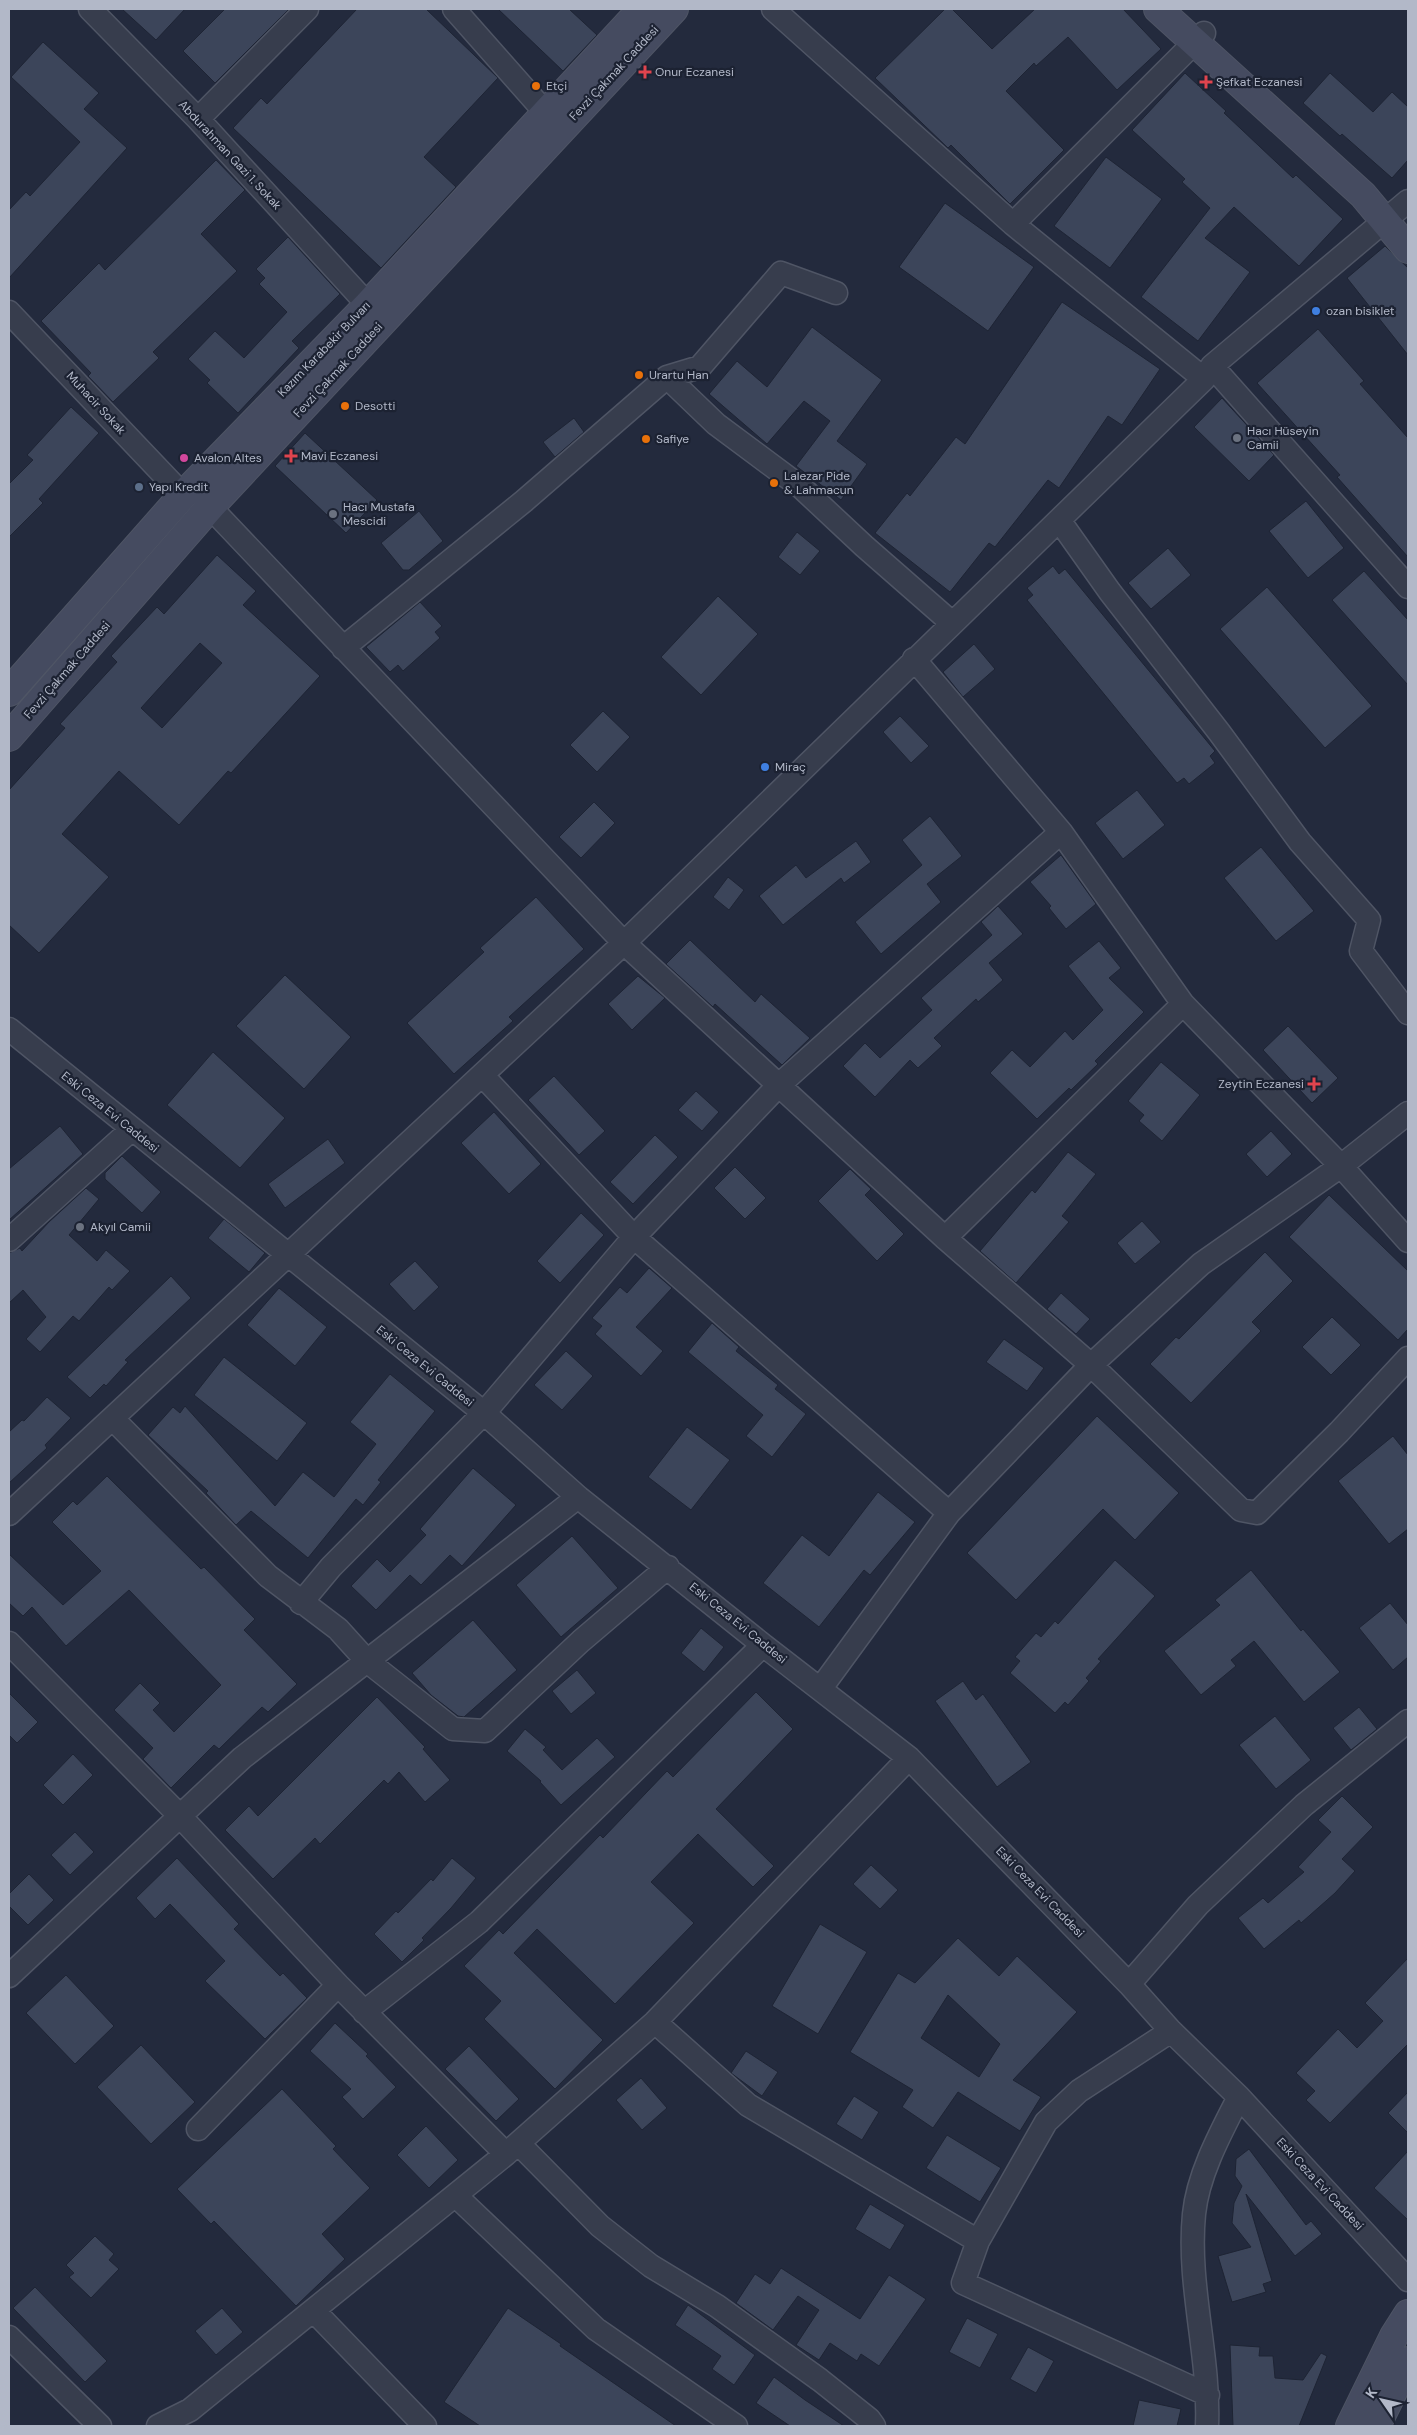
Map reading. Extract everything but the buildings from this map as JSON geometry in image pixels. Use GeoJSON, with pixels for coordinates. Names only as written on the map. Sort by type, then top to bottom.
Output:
{"type":"FeatureCollection","features":[{"type":"Feature","properties":{"kind":"main road","name":"Kazım Karabekir Bulvarı"},"geometry":{"type":"LineString","coordinates":[[9,692],[183,495],[368,305],[642,9]]}},
{"type":"Feature","properties":{"kind":"main road","name":"Fevzi Çakmak Caddesi"},"geometry":{"type":"LineString","coordinates":[[9,737],[210,507],[674,9]]}},
{"type":"Feature","properties":{"kind":"main road"},"geometry":{"type":"LineString","coordinates":[[1158,9],[1200,38]]}},
{"type":"Feature","properties":{"kind":"main road"},"geometry":{"type":"LineString","coordinates":[[1178,9],[1200,38],[1363,195],[1400,214],[1408,249]]}},
{"type":"Feature","properties":{"kind":"main road"},"geometry":{"type":"LineString","coordinates":[[1350,2426],[1394,2336],[1408,2314]]}},
{"type":"Feature","properties":{"kind":"main road"},"geometry":{"type":"LineString","coordinates":[[1376,2426],[1408,2361]]}},
{"type":"Feature","properties":{"kind":"street","name":"Abdurahman Gazi 1. Sokak"},"geometry":{"type":"LineString","coordinates":[[90,9],[198,118],[368,305]]}},
{"type":"Feature","properties":{"kind":"street"},"geometry":{"type":"LineString","coordinates":[[198,118],[307,9]]}},
{"type":"Feature","properties":{"kind":"street"},"geometry":{"type":"LineString","coordinates":[[454,9],[545,112]]}},
{"type":"Feature","properties":{"kind":"street"},"geometry":{"type":"LineString","coordinates":[[773,9],[1013,224],[1208,372],[1408,587]]}},
{"type":"Feature","properties":{"kind":"street"},"geometry":{"type":"LineString","coordinates":[[1013,224],[1200,38]]}},
{"type":"Feature","properties":{"kind":"street"},"geometry":{"type":"LineString","coordinates":[[9,1514],[113,1419],[287,1254],[483,1076],[624,943],[1208,372],[1400,214]]}},
{"type":"Feature","properties":{"kind":"street"},"geometry":{"type":"LineString","coordinates":[[343,648],[524,501],[667,377],[700,367],[781,272],[836,293]]}},
{"type":"Feature","properties":{"kind":"street","name":"Muhacir Sokak"},"geometry":{"type":"LineString","coordinates":[[9,312],[183,495]]}},
{"type":"Feature","properties":{"kind":"street"},"geometry":{"type":"LineString","coordinates":[[667,377],[716,424],[802,488],[952,623]]}},
{"type":"Feature","properties":{"kind":"street"},"geometry":{"type":"LineString","coordinates":[[210,507],[624,943],[944,1238],[1090,1365],[1241,1510],[1257,1513],[1339,1432],[1408,1358]]}},
{"type":"Feature","properties":{"kind":"street"},"geometry":{"type":"LineString","coordinates":[[1058,520],[1110,592],[1219,732],[1300,842],[1369,920],[1360,951],[1408,1013]]}},
{"type":"Feature","properties":{"kind":"street"},"geometry":{"type":"LineString","coordinates":[[914,659],[1061,832],[1183,1004],[1341,1166],[1408,1241]]}},
{"type":"Feature","properties":{"kind":"street"},"geometry":{"type":"LineString","coordinates":[[301,1603],[330,1567],[484,1413],[634,1237],[779,1085],[1061,832]]}},
{"type":"Feature","properties":{"kind":"street"},"geometry":{"type":"LineString","coordinates":[[944,1238],[1183,1004]]}},
{"type":"Feature","properties":{"kind":"street","name":"Eski Ceza Evi Caddesi"},"geometry":{"type":"LineString","coordinates":[[14,1042],[131,1130],[287,1254],[484,1413],[578,1497],[763,1645],[910,1758],[1129,1984],[1171,2031],[1239,2097],[1408,2280]]}},
{"type":"Feature","properties":{"kind":"street"},"geometry":{"type":"LineString","coordinates":[[483,1076],[634,1237],[949,1513]]}},
{"type":"Feature","properties":{"kind":"street"},"geometry":{"type":"LineString","coordinates":[[821,1688],[949,1513],[1090,1365],[1201,1264],[1341,1166],[1408,1113]]}},
{"type":"Feature","properties":{"kind":"street"},"geometry":{"type":"LineString","coordinates":[[9,1240],[131,1130]]}},
{"type":"Feature","properties":{"kind":"street"},"geometry":{"type":"LineString","coordinates":[[113,1419],[268,1576],[301,1603],[338,1629],[366,1660],[453,1729],[485,1731],[581,1641],[668,1568]]}},
{"type":"Feature","properties":{"kind":"street"},"geometry":{"type":"LineString","coordinates":[[9,1976],[242,1758],[578,1497]]}},
{"type":"Feature","properties":{"kind":"street"},"geometry":{"type":"LineString","coordinates":[[9,1643],[179,1815],[364,2012],[513,2149],[600,2226],[651,2266],[717,2306],[820,2380],[869,2419],[874,2426]]}},
{"type":"Feature","properties":{"kind":"street"},"geometry":{"type":"LineString","coordinates":[[364,2012],[479,1922],[763,1645]]}},
{"type":"Feature","properties":{"kind":"street"},"geometry":{"type":"LineString","coordinates":[[1129,1984],[1198,1905],[1304,1805],[1408,1721]]}},
{"type":"Feature","properties":{"kind":"street"},"geometry":{"type":"LineString","coordinates":[[158,2426],[190,2410],[513,2149],[655,2022],[910,1758]]}},
{"type":"Feature","properties":{"kind":"street"},"geometry":{"type":"LineString","coordinates":[[198,2129],[338,1985]]}},
{"type":"Feature","properties":{"kind":"street"},"geometry":{"type":"LineString","coordinates":[[655,2022],[748,2105],[978,2241]]}},
{"type":"Feature","properties":{"kind":"street"},"geometry":{"type":"LineString","coordinates":[[1171,2031],[1079,2091],[1046,2122],[978,2241],[963,2283],[1208,2395]]}},
{"type":"Feature","properties":{"kind":"street"},"geometry":{"type":"LineString","coordinates":[[1207,2426],[1208,2395],[1193,2273],[1194,2212],[1210,2153],[1239,2097]]}},
{"type":"Feature","properties":{"kind":"street"},"geometry":{"type":"LineString","coordinates":[[456,2196],[596,2329],[736,2426]]}},
{"type":"Feature","properties":{"kind":"street"},"geometry":{"type":"LineString","coordinates":[[314,2311],[425,2426]]}},
{"type":"Feature","properties":{"kind":"street"},"geometry":{"type":"LineString","coordinates":[[9,2337],[100,2426]]}},
{"type":"Feature","properties":{"kind":"place","name":"Onur Eczanesi"},"geometry":{"type":"Point","coordinates":[645,72]}},
{"type":"Feature","properties":{"kind":"place","name":"Şefkat Eczanesi"},"geometry":{"type":"Point","coordinates":[1206,82]}},
{"type":"Feature","properties":{"kind":"place","name":"Etçi"},"geometry":{"type":"Point","coordinates":[536,86]}},
{"type":"Feature","properties":{"kind":"place","name":"ozan bisiklet"},"geometry":{"type":"Point","coordinates":[1316,311]}},
{"type":"Feature","properties":{"kind":"place","name":"Urartu Han"},"geometry":{"type":"Point","coordinates":[639,375]}},
{"type":"Feature","properties":{"kind":"place","name":"Desotti"},"geometry":{"type":"Point","coordinates":[345,406]}},
{"type":"Feature","properties":{"kind":"place","name":"Hacı Hüseyin Camii"},"geometry":{"type":"Point","coordinates":[1237,438]}},
{"type":"Feature","properties":{"kind":"place","name":"Safiye"},"geometry":{"type":"Point","coordinates":[646,439]}},
{"type":"Feature","properties":{"kind":"place","name":"Mavi Eczanesi"},"geometry":{"type":"Point","coordinates":[291,456]}},
{"type":"Feature","properties":{"kind":"place","name":"Avalon Altes"},"geometry":{"type":"Point","coordinates":[184,458]}},
{"type":"Feature","properties":{"kind":"place","name":"Lalezar Pide & Lahmacun"},"geometry":{"type":"Point","coordinates":[774,483]}},
{"type":"Feature","properties":{"kind":"place","name":"Yapı Kredit"},"geometry":{"type":"Point","coordinates":[139,487]}},
{"type":"Feature","properties":{"kind":"place","name":"Hacı Mustafa Mescidi"},"geometry":{"type":"Point","coordinates":[333,514]}},
{"type":"Feature","properties":{"kind":"place","name":"Miraç"},"geometry":{"type":"Point","coordinates":[765,767]}},
{"type":"Feature","properties":{"kind":"place","name":"Zeytin Eczanesi"},"geometry":{"type":"Point","coordinates":[1314,1084]}},
{"type":"Feature","properties":{"kind":"place","name":"Akyıl Camii"},"geometry":{"type":"Point","coordinates":[80,1227]}}]}
